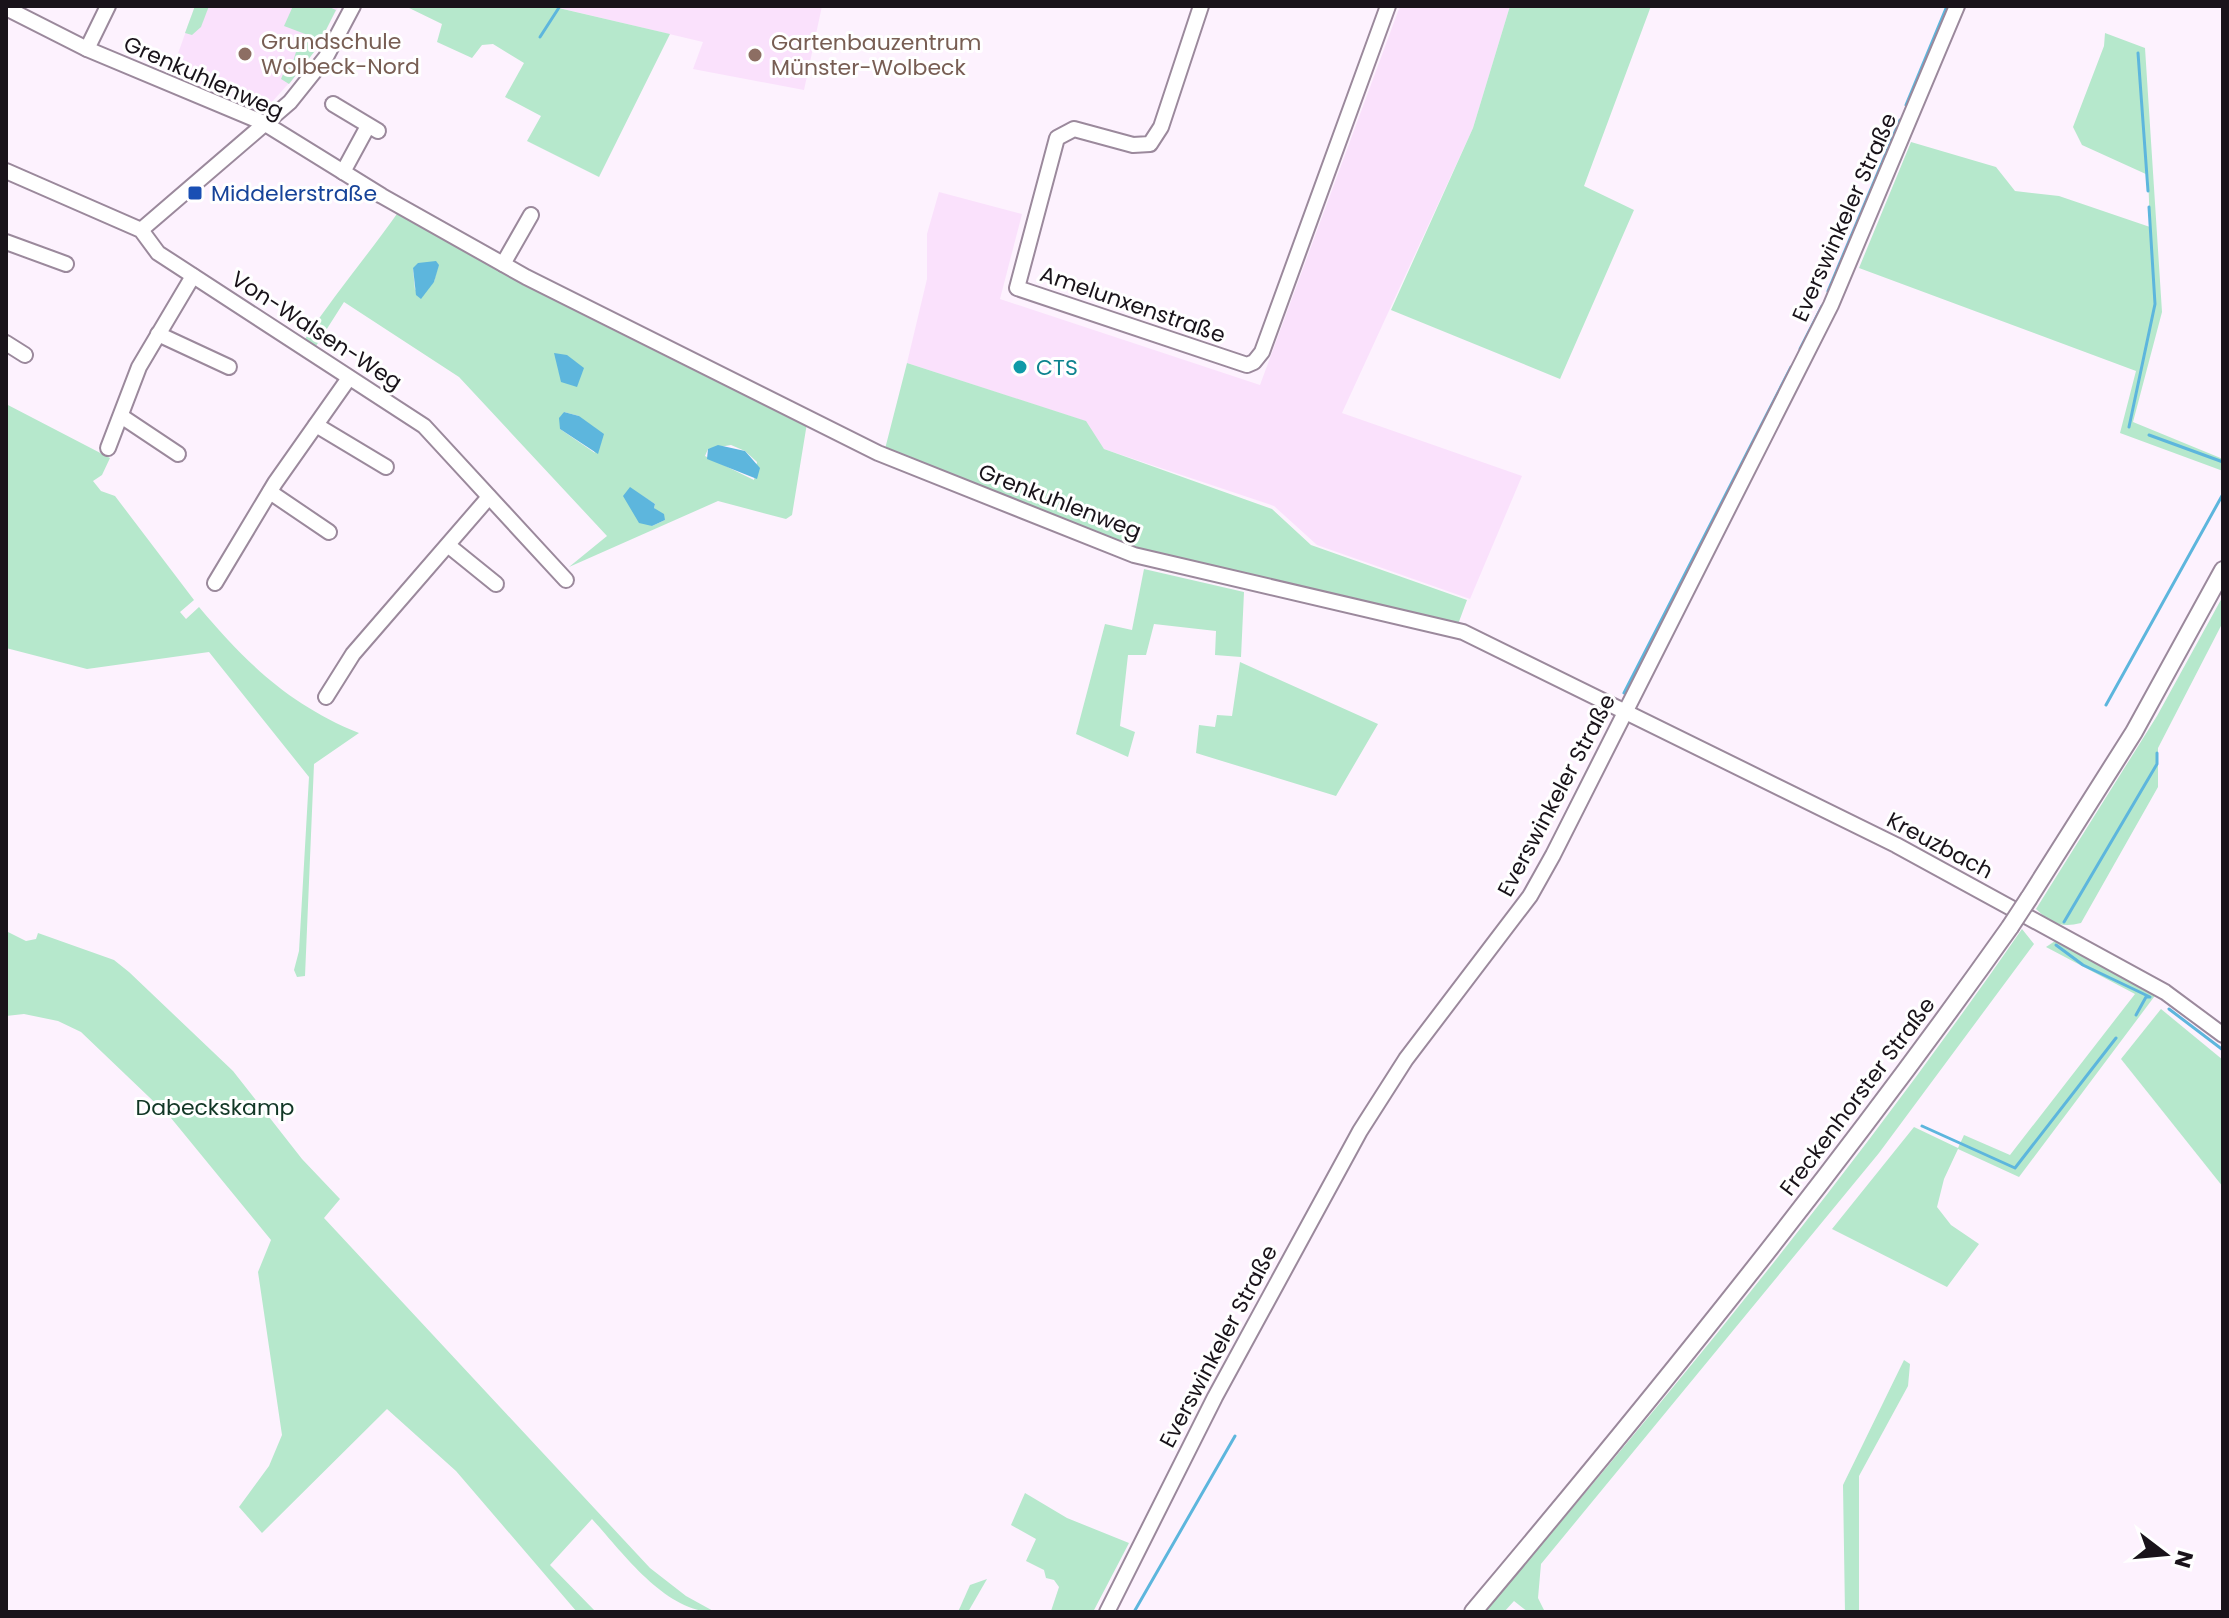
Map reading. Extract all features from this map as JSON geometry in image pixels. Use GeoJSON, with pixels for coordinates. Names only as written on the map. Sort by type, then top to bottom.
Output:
{"type":"FeatureCollection","features":[{"type":"Feature","properties":{"kind":"main road","name":"Freckenhorster Straße"},"geometry":{"type":"LineString","coordinates":[[1473,1612],[1716,1316],[1874,1113],[2010,927],[2134,732],[2223,570]]}},
{"type":"Feature","properties":{"kind":"street","name":"Grenkuhlenweg"},"geometry":{"type":"LineString","coordinates":[[87,49],[108,6]]}},
{"type":"Feature","properties":{"kind":"street"},"geometry":{"type":"LineString","coordinates":[[141,230],[307,83],[326,57],[353,6]]}},
{"type":"Feature","properties":{"kind":"street","name":"Amelunxenstraße"},"geometry":{"type":"LineString","coordinates":[[1201,6],[1161,127],[1150,144],[1133,145],[1074,129],[1057,138],[1017,288],[1247,365],[1262,352],[1388,6]]}},
{"type":"Feature","properties":{"kind":"street","name":"Everswinkeler Straße"},"geometry":{"type":"LineString","coordinates":[[1107,1612],[1215,1397],[1368,1118],[1406,1059],[1530,896],[1627,711],[1831,305],[1957,6]]}},
{"type":"Feature","properties":{"kind":"street","name":"Grenkuhlenweg"},"geometry":{"type":"LineString","coordinates":[[6,8],[87,49],[264,123],[503,264],[817,424],[1008,506],[1134,555],[1463,632],[1627,711]]}},
{"type":"Feature","properties":{"kind":"street"},"geometry":{"type":"LineString","coordinates":[[333,104],[373,128],[343,172]]}},
{"type":"Feature","properties":{"kind":"street","name":"Von-Walsen-Weg"},"geometry":{"type":"LineString","coordinates":[[6,171],[141,230],[158,253],[424,426],[566,580]]}},
{"type":"Feature","properties":{"kind":"street"},"geometry":{"type":"LineString","coordinates":[[503,264],[531,215]]}},
{"type":"Feature","properties":{"kind":"street"},"geometry":{"type":"LineString","coordinates":[[6,242],[66,264]]}},
{"type":"Feature","properties":{"kind":"street"},"geometry":{"type":"LineString","coordinates":[[108,448],[139,367],[193,276]]}},
{"type":"Feature","properties":{"kind":"street"},"geometry":{"type":"LineString","coordinates":[[158,334],[229,367]]}},
{"type":"Feature","properties":{"kind":"street"},"geometry":{"type":"LineString","coordinates":[[6,343],[25,355]]}},
{"type":"Feature","properties":{"kind":"street"},"geometry":{"type":"LineString","coordinates":[[215,583],[270,492],[349,378]]}},
{"type":"Feature","properties":{"kind":"street"},"geometry":{"type":"LineString","coordinates":[[121,416],[178,454]]}},
{"type":"Feature","properties":{"kind":"street"},"geometry":{"type":"LineString","coordinates":[[316,425],[386,467]]}},
{"type":"Feature","properties":{"kind":"street"},"geometry":{"type":"LineString","coordinates":[[270,492],[329,532]]}},
{"type":"Feature","properties":{"kind":"street"},"geometry":{"type":"LineString","coordinates":[[326,697],[363,642],[489,497]]}},
{"type":"Feature","properties":{"kind":"street"},"geometry":{"type":"LineString","coordinates":[[449,546],[496,584]]}},
{"type":"Feature","properties":{"kind":"street","name":"Kreuzbach"},"geometry":{"type":"LineString","coordinates":[[1627,711],[1896,845],[2152,985],[2223,1035]]}},
{"type":"Feature","properties":{"kind":"shaded area","name":"Grundschule Wolbeck-Nord"},"geometry":{"type":"Polygon","coordinates":[[[195,6],[339,6],[299,72],[271,103],[255,106],[171,73],[195,6]]]}},
{"type":"Feature","properties":{"kind":"shaded area","name":"Gartenbauzentrum Münster-Wolbeck"},"geometry":{"type":"Polygon","coordinates":[[[551,6],[822,6],[804,90],[693,69],[703,42],[551,6]]]}},
{"type":"Feature","properties":{"kind":"shaded area"},"geometry":{"type":"Polygon","coordinates":[[[1400,6],[1510,6],[1473,128],[1342,413],[1522,476],[1470,599],[1317,545],[1274,506],[1104,449],[1085,421],[907,363],[927,279],[927,234],[939,192],[1022,214],[1000,299],[1260,385],[1400,6]]]}},
{"type":"Feature","properties":{"kind":"green space"},"geometry":{"type":"Polygon","coordinates":[[[195,6],[209,6],[201,27],[192,35],[185,33],[195,6]]]}},
{"type":"Feature","properties":{"kind":"green space"},"geometry":{"type":"Polygon","coordinates":[[[293,6],[327,6],[336,10],[321,40],[284,26],[293,6]]]}},
{"type":"Feature","properties":{"kind":"green space"},"geometry":{"type":"Polygon","coordinates":[[[405,6],[550,6],[670,34],[599,177],[527,141],[541,116],[505,97],[524,63],[493,44],[482,45],[472,58],[437,42],[442,24],[405,6]]]}},
{"type":"Feature","properties":{"kind":"green space"},"geometry":{"type":"Polygon","coordinates":[[[1510,6],[1651,6],[1584,186],[1634,210],[1560,379],[1391,310],[1473,128],[1510,6]]]}},
{"type":"Feature","properties":{"kind":"green space"},"geometry":{"type":"Polygon","coordinates":[[[2105,33],[2145,48],[2162,312],[2133,422],[2223,459],[2223,471],[2120,433],[2136,371],[1859,268],[1911,142],[1996,167],[2015,191],[2059,196],[2150,227],[2148,175],[2082,145],[2073,127],[2104,46],[2105,33]]]}},
{"type":"Feature","properties":{"kind":"green space"},"geometry":{"type":"Polygon","coordinates":[[[300,39],[318,47],[289,84],[281,79],[286,67],[291,68],[300,39]]]}},
{"type":"Feature","properties":{"kind":"green space"},"geometry":{"type":"Polygon","coordinates":[[[399,211],[807,423],[792,515],[786,519],[718,501],[569,567],[607,536],[459,377],[344,302],[316,346],[305,339],[399,211]],[[438,264],[413,268],[415,290],[434,282],[438,264]],[[564,412],[560,429],[595,453],[579,416],[564,412]],[[731,445],[708,449],[705,456],[754,480],[757,462],[745,451],[731,445]],[[630,488],[631,507],[636,515],[652,526],[665,520],[654,508],[655,504],[630,488]]]}},
{"type":"Feature","properties":{"kind":"green space"},"geometry":{"type":"Polygon","coordinates":[[[907,363],[1086,421],[1104,449],[1272,509],[1311,545],[1467,600],[1457,627],[1138,549],[1013,503],[885,449],[907,363]]]}},
{"type":"Feature","properties":{"kind":"green space"},"geometry":{"type":"Polygon","coordinates":[[[6,404],[110,458],[102,475],[93,481],[101,491],[115,496],[194,600],[180,612],[186,619],[199,607],[271,681],[312,710],[359,733],[314,764],[305,976],[297,977],[294,970],[299,951],[309,777],[209,652],[87,669],[6,648],[6,404]]]}},
{"type":"Feature","properties":{"kind":"green space"},"geometry":{"type":"Polygon","coordinates":[[[1144,569],[1244,592],[1241,657],[1215,655],[1216,631],[1154,624],[1146,655],[1128,655],[1120,726],[1135,732],[1128,757],[1076,734],[1105,624],[1132,630],[1144,569]]]}},
{"type":"Feature","properties":{"kind":"green space"},"geometry":{"type":"Polygon","coordinates":[[[2223,596],[2223,622],[2158,748],[2158,787],[2081,923],[2068,925],[2052,921],[2036,909],[2157,716],[2223,596]]]}},
{"type":"Feature","properties":{"kind":"green space"},"geometry":{"type":"Polygon","coordinates":[[[1240,662],[1378,724],[1336,796],[1196,753],[1199,725],[1215,727],[1217,715],[1232,716],[1240,662]]]}},
{"type":"Feature","properties":{"kind":"green space"},"geometry":{"type":"Polygon","coordinates":[[[2022,929],[2034,944],[1879,1153],[1541,1564],[1538,1598],[1545,1612],[1528,1612],[1514,1601],[1504,1612],[1484,1612],[1694,1362],[1829,1192],[2022,929]]]}},
{"type":"Feature","properties":{"kind":"green space","name":"Dabeckskamp"},"geometry":{"type":"Polygon","coordinates":[[[6,931],[26,941],[36,939],[38,933],[114,960],[233,1071],[302,1159],[340,1199],[324,1218],[650,1568],[686,1596],[715,1612],[697,1609],[663,1592],[632,1564],[592,1519],[550,1565],[596,1612],[577,1612],[456,1471],[387,1409],[262,1533],[239,1507],[269,1466],[282,1435],[258,1272],[271,1240],[171,1118],[81,1032],[58,1021],[24,1014],[6,1016],[6,931]]]}},
{"type":"Feature","properties":{"kind":"green space"},"geometry":{"type":"Polygon","coordinates":[[[2058,939],[2157,993],[2019,1177],[1958,1149],[1944,1179],[1937,1207],[1951,1225],[1979,1244],[1947,1287],[1832,1229],[1914,1127],[1958,1148],[1964,1135],[2010,1155],[2135,994],[2046,947],[2058,939]]]}},
{"type":"Feature","properties":{"kind":"green space"},"geometry":{"type":"Polygon","coordinates":[[[2161,1009],[2223,1060],[2223,1187],[2121,1059],[2161,1009]]]}},
{"type":"Feature","properties":{"kind":"green space"},"geometry":{"type":"Polygon","coordinates":[[[1904,1360],[1910,1364],[1908,1386],[1859,1476],[1859,1612],[1845,1612],[1843,1485],[1904,1360]]]}},
{"type":"Feature","properties":{"kind":"green space"},"geometry":{"type":"Polygon","coordinates":[[[1025,1493],[1067,1518],[1129,1543],[1093,1612],[1051,1611],[1059,1587],[1054,1580],[1046,1578],[1044,1570],[1026,1561],[1036,1539],[1011,1525],[1025,1493]]]}},
{"type":"Feature","properties":{"kind":"green space"},"geometry":{"type":"Polygon","coordinates":[[[987,1579],[968,1612],[958,1612],[970,1585],[987,1579]]]}},
{"type":"Feature","properties":{"kind":"water"},"geometry":{"type":"Polygon","coordinates":[[[436,261],[439,265],[434,282],[421,299],[416,295],[413,268],[418,263],[436,261]]]}},
{"type":"Feature","properties":{"kind":"water"},"geometry":{"type":"Polygon","coordinates":[[[554,353],[567,355],[584,368],[577,387],[561,382],[554,353]]]}},
{"type":"Feature","properties":{"kind":"water"},"geometry":{"type":"Polygon","coordinates":[[[564,412],[579,416],[604,434],[598,454],[560,429],[559,418],[564,412]]]}},
{"type":"Feature","properties":{"kind":"water"},"geometry":{"type":"Polygon","coordinates":[[[718,445],[745,451],[760,468],[757,479],[707,459],[708,449],[718,445]]]}},
{"type":"Feature","properties":{"kind":"water"},"geometry":{"type":"Polygon","coordinates":[[[630,487],[655,504],[654,508],[664,514],[665,520],[652,526],[639,523],[623,496],[630,487]]]}},
{"type":"Feature","properties":{"kind":"waterway"},"geometry":{"type":"LineString","coordinates":[[540,37],[560,6]]}},
{"type":"Feature","properties":{"kind":"waterway"},"geometry":{"type":"LineString","coordinates":[[1906,105],[1947,6]]}},
{"type":"Feature","properties":{"kind":"waterway"},"geometry":{"type":"LineString","coordinates":[[2138,53],[2148,191]]}},
{"type":"Feature","properties":{"kind":"waterway"},"geometry":{"type":"LineString","coordinates":[[1828,291],[1900,120]]}},
{"type":"Feature","properties":{"kind":"waterway"},"geometry":{"type":"LineString","coordinates":[[2129,427],[2155,304],[2149,207]]}},
{"type":"Feature","properties":{"kind":"waterway"},"geometry":{"type":"LineString","coordinates":[[1800,349],[1822,306]]}},
{"type":"Feature","properties":{"kind":"waterway"},"geometry":{"type":"LineString","coordinates":[[1624,693],[1791,367]]}},
{"type":"Feature","properties":{"kind":"waterway"},"geometry":{"type":"LineString","coordinates":[[2149,435],[2223,462]]}},
{"type":"Feature","properties":{"kind":"waterway"},"geometry":{"type":"LineString","coordinates":[[2106,705],[2223,494]]}},
{"type":"Feature","properties":{"kind":"waterway"},"geometry":{"type":"LineString","coordinates":[[2064,922],[2157,764],[2157,753]]}},
{"type":"Feature","properties":{"kind":"waterway"},"geometry":{"type":"LineString","coordinates":[[2056,945],[2083,965],[2150,997],[2146,997],[2136,1015]]}},
{"type":"Feature","properties":{"kind":"waterway"},"geometry":{"type":"LineString","coordinates":[[2169,1009],[2223,1050]]}},
{"type":"Feature","properties":{"kind":"waterway"},"geometry":{"type":"LineString","coordinates":[[1922,1126],[2015,1168],[2116,1038]]}},
{"type":"Feature","properties":{"kind":"waterway"},"geometry":{"type":"LineString","coordinates":[[1134,1612],[1235,1436]]}},
{"type":"Feature","properties":{"kind":"place","name":"Grundschule Wolbeck-Nord"},"geometry":{"type":"Point","coordinates":[245,54]}},
{"type":"Feature","properties":{"kind":"place","name":"Gartenbauzentrum Münster-Wolbeck"},"geometry":{"type":"Point","coordinates":[755,55]}},
{"type":"Feature","properties":{"kind":"place","name":"Middelerstraße"},"geometry":{"type":"Point","coordinates":[195,193]}},
{"type":"Feature","properties":{"kind":"place","name":"CTS"},"geometry":{"type":"Point","coordinates":[1020,367]}}]}
